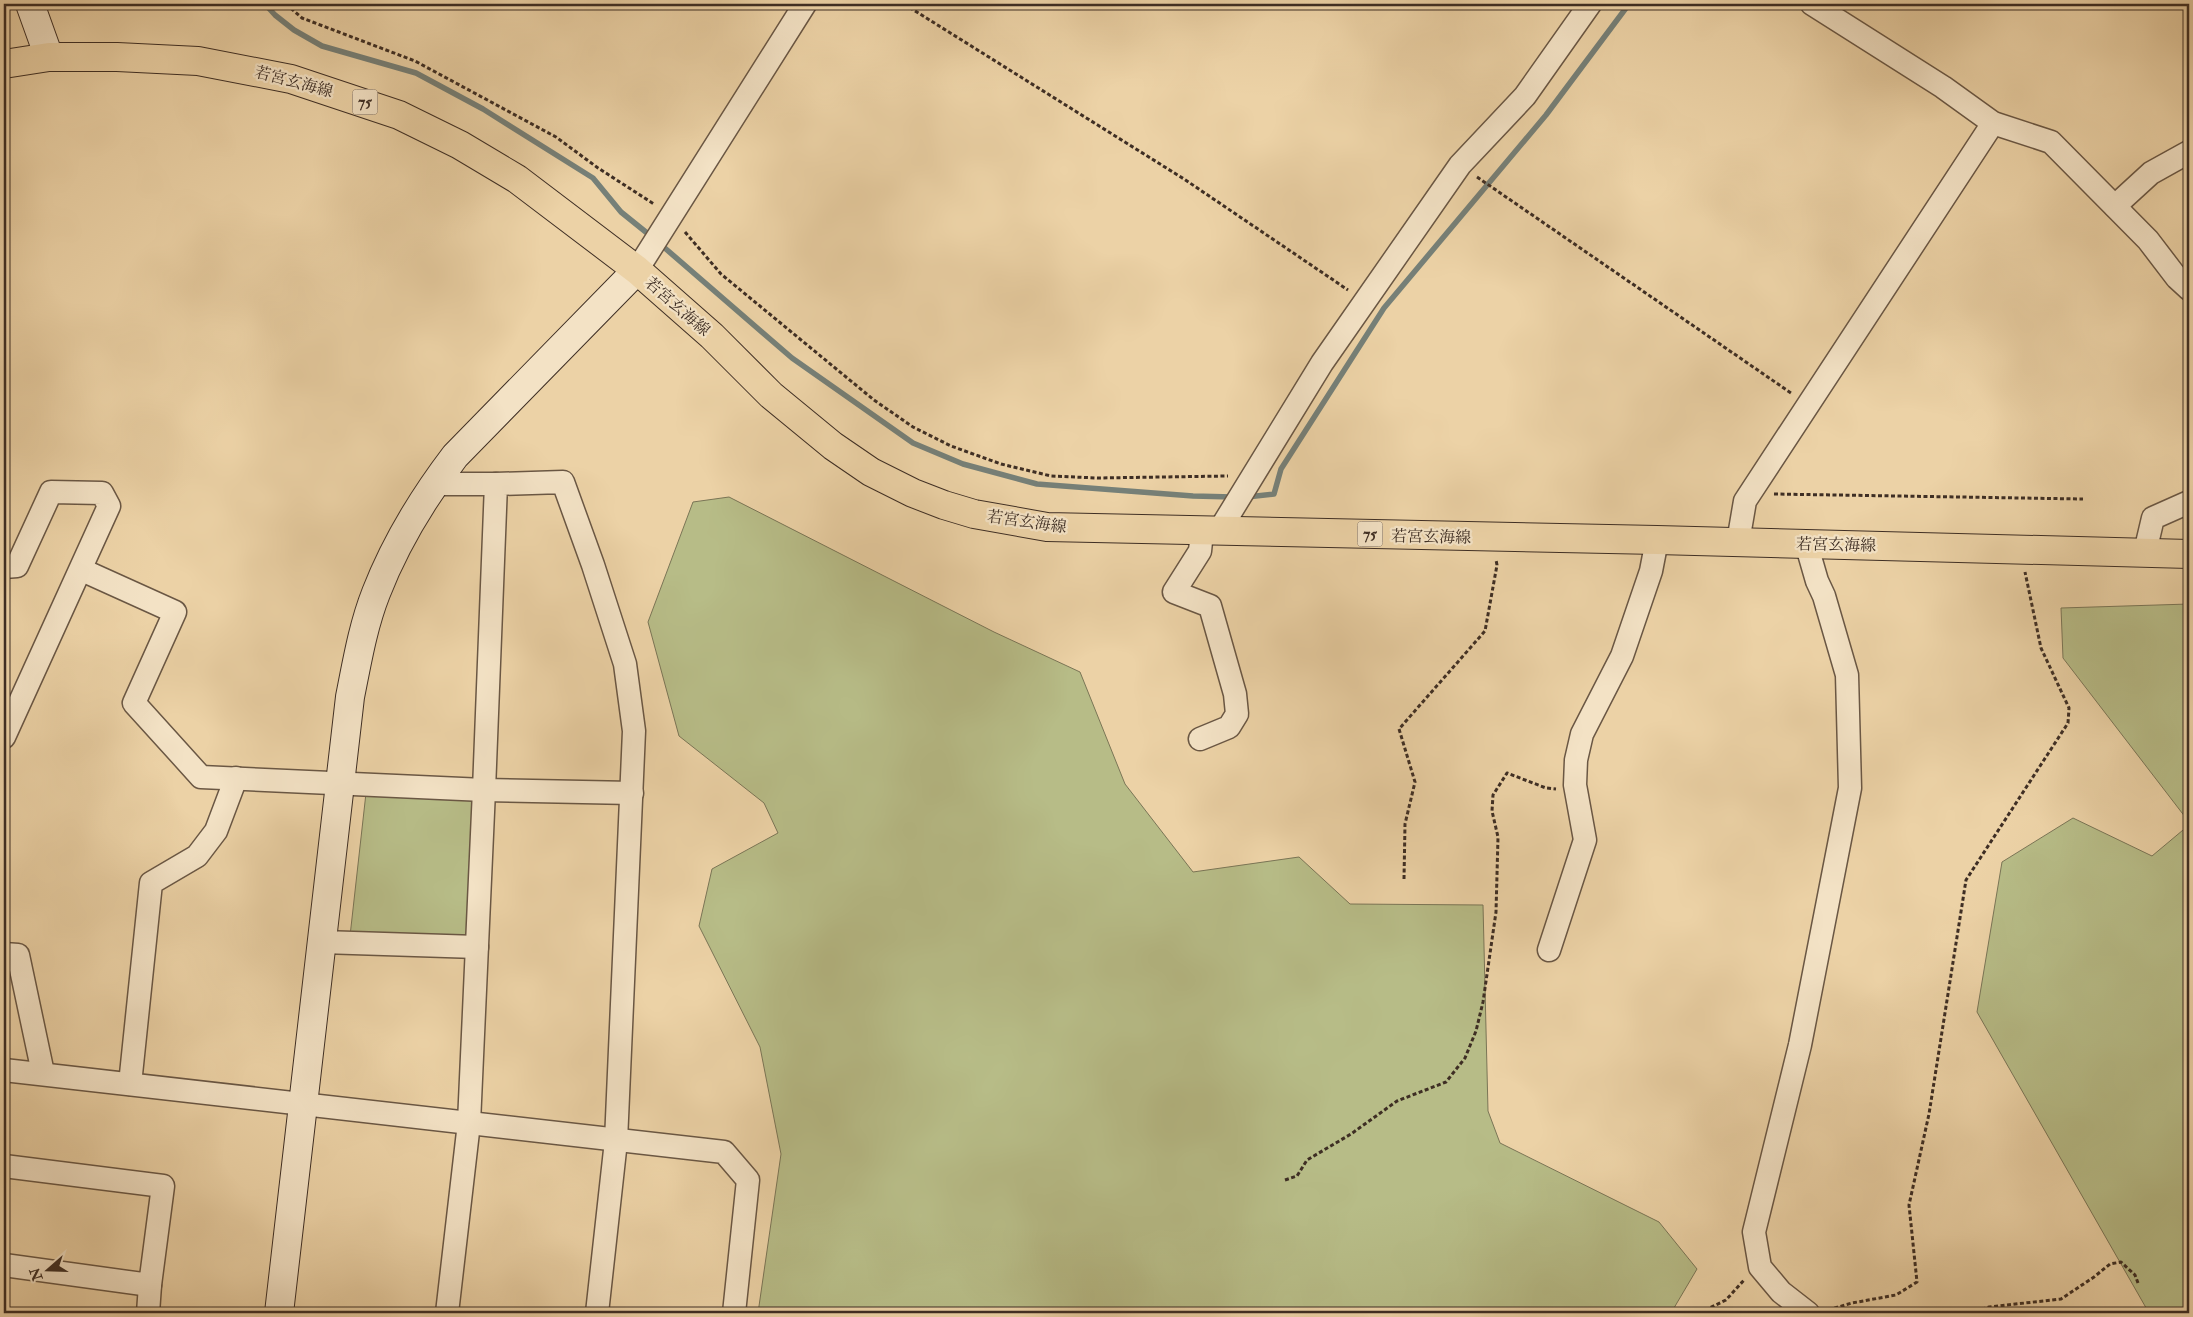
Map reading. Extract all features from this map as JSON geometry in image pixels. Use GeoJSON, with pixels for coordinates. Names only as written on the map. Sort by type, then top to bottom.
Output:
{"type":"FeatureCollection","features":[{"type":"Feature","properties":{"kind":"main road","name":"若宮玄海線"},"geometry":{"type":"LineString","coordinates":[[4,64],[50,57],[116,57],[198,61],[291,79],[399,115],[460,145],[517,179],[637,270],[712,336],[771,395],[833,446],[870,472],[913,493],[974,514],[1047,527],[1210,532],[1806,543],[2189,554]]}},
{"type":"Feature","properties":{"kind":"street"},"geometry":{"type":"LineString","coordinates":[[30,4],[50,57]]}},
{"type":"Feature","properties":{"kind":"street"},"geometry":{"type":"LineString","coordinates":[[279,1313],[350,697],[373,601],[410,523],[434,484],[455,456],[637,270],[805,4]]}},
{"type":"Feature","properties":{"kind":"street"},"geometry":{"type":"LineString","coordinates":[[1200,739],[1229,727],[1237,714],[1235,694],[1210,606],[1174,592],[1210,532],[1247,483],[1322,363],[1460,166],[1526,96],[1590,4]]}},
{"type":"Feature","properties":{"kind":"street"},"geometry":{"type":"LineString","coordinates":[[1812,4],[1944,87],[1993,123],[2051,142],[2091,185],[2115,206],[2148,240],[2177,278],[2189,290]]}},
{"type":"Feature","properties":{"kind":"street"},"geometry":{"type":"LineString","coordinates":[[1738,542],[1745,501],[1993,123]]}},
{"type":"Feature","properties":{"kind":"street"},"geometry":{"type":"LineString","coordinates":[[2115,206],[2151,173],[2189,152]]}},
{"type":"Feature","properties":{"kind":"street"},"geometry":{"type":"LineString","coordinates":[[434,484],[563,482],[593,565],[625,664],[634,731],[632,794],[616,1141],[597,1313]]}},
{"type":"Feature","properties":{"kind":"street"},"geometry":{"type":"LineString","coordinates":[[447,1313],[469,1123],[496,484]]}},
{"type":"Feature","properties":{"kind":"street"},"geometry":{"type":"LineString","coordinates":[[4,567],[17,566],[51,492],[102,494],[109,506],[82,570],[4,737]]}},
{"type":"Feature","properties":{"kind":"street"},"geometry":{"type":"LineString","coordinates":[[2145,552],[2153,518],[2189,502]]}},
{"type":"Feature","properties":{"kind":"street"},"geometry":{"type":"LineString","coordinates":[[1549,950],[1585,840],[1575,785],[1576,760],[1582,734],[1622,656],[1651,571],[1657,540]]}},
{"type":"Feature","properties":{"kind":"street"},"geometry":{"type":"LineString","coordinates":[[1806,543],[1816,581],[1824,596],[1847,674],[1850,788],[1800,1044],[1754,1232],[1760,1267],[1781,1292],[1808,1313]]}},
{"type":"Feature","properties":{"kind":"street"},"geometry":{"type":"LineString","coordinates":[[82,570],[175,612],[134,704],[201,777],[484,790],[632,794]]}},
{"type":"Feature","properties":{"kind":"street"},"geometry":{"type":"LineString","coordinates":[[130,1084],[151,883],[197,856],[216,831],[236,778]]}},
{"type":"Feature","properties":{"kind":"street"},"geometry":{"type":"LineString","coordinates":[[322,942],[477,947]]}},
{"type":"Feature","properties":{"kind":"street"},"geometry":{"type":"LineString","coordinates":[[4,954],[18,955],[43,1073]]}},
{"type":"Feature","properties":{"kind":"street"},"geometry":{"type":"LineString","coordinates":[[4,1070],[724,1152],[748,1180],[734,1313]]}},
{"type":"Feature","properties":{"kind":"street"},"geometry":{"type":"LineString","coordinates":[[4,1166],[163,1186],[148,1313]]}},
{"type":"Feature","properties":{"kind":"street"},"geometry":{"type":"LineString","coordinates":[[4,1265],[150,1285]]}},
{"type":"Feature","properties":{"kind":"path"},"geometry":{"type":"LineString","coordinates":[[286,4],[302,18],[415,61],[556,137],[598,168],[671,215],[721,274],[874,400],[913,427],[950,446],[1001,464],[1051,476],[1097,478],[1227,475],[1247,483]]}},
{"type":"Feature","properties":{"kind":"path"},"geometry":{"type":"LineString","coordinates":[[904,4],[1184,179],[1365,302]]}},
{"type":"Feature","properties":{"kind":"path"},"geometry":{"type":"LineString","coordinates":[[1460,166],[1808,404]]}},
{"type":"Feature","properties":{"kind":"path"},"geometry":{"type":"LineString","coordinates":[[1754,487],[1771,494],[2083,499]]}},
{"type":"Feature","properties":{"kind":"path"},"geometry":{"type":"LineString","coordinates":[[1404,879],[1405,824],[1415,782],[1399,729],[1485,631],[1497,565],[1493,537]]}},
{"type":"Feature","properties":{"kind":"path"},"geometry":{"type":"LineString","coordinates":[[1823,1313],[1852,1303],[1896,1295],[1917,1282],[1910,1206],[1930,1114],[1966,880],[2068,723],[2069,708],[2041,648],[2031,605],[2023,549]]}},
{"type":"Feature","properties":{"kind":"path"},"geometry":{"type":"LineString","coordinates":[[1286,1180],[1297,1176],[1307,1160],[1351,1134],[1397,1101],[1446,1082],[1465,1058],[1476,1031],[1483,1002],[1496,912],[1498,837],[1492,811],[1493,796],[1507,773],[1546,788],[1564,790],[1575,785]]}},
{"type":"Feature","properties":{"kind":"path"},"geometry":{"type":"LineString","coordinates":[[1969,1313],[1989,1308],[2061,1299],[2110,1264],[2121,1262],[2135,1276],[2138,1283]]}},
{"type":"Feature","properties":{"kind":"path"},"geometry":{"type":"LineString","coordinates":[[1699,1313],[1726,1300],[1749,1274],[1760,1267]]}},
{"type":"Feature","properties":{"kind":"green space"},"geometry":{"type":"Polygon","coordinates":[[[729,497],[994,632],[1080,672],[1125,784],[1193,872],[1299,857],[1350,904],[1483,905],[1488,1111],[1500,1143],[1659,1222],[1697,1269],[1671,1313],[758,1313],[781,1154],[760,1047],[699,926],[712,869],[778,833],[764,803],[679,736],[648,622],[693,502],[729,497]]]}},
{"type":"Feature","properties":{"kind":"green space"},"geometry":{"type":"Polygon","coordinates":[[[2189,604],[2189,822],[2063,658],[2061,608],[2189,604]]]}},
{"type":"Feature","properties":{"kind":"green space"},"geometry":{"type":"Polygon","coordinates":[[[366,793],[470,798],[474,805],[468,935],[460,941],[350,936],[366,793]]]}},
{"type":"Feature","properties":{"kind":"green space"},"geometry":{"type":"Polygon","coordinates":[[[2073,818],[2152,856],[2189,825],[2189,1313],[2149,1313],[1977,1012],[2002,862],[2073,818]]]}},
{"type":"Feature","properties":{"kind":"waterway"},"geometry":{"type":"LineString","coordinates":[[265,4],[275,15],[294,30],[322,46],[416,73],[483,109],[593,178],[621,212],[652,237]]}},
{"type":"Feature","properties":{"kind":"waterway"},"geometry":{"type":"LineString","coordinates":[[1247,497],[1274,494],[1281,469],[1384,308],[1546,115],[1629,4]]}},
{"type":"Feature","properties":{"kind":"waterway"},"geometry":{"type":"LineString","coordinates":[[659,243],[792,358],[913,443],[963,464],[1037,484],[1193,496],[1233,497]]}}]}
